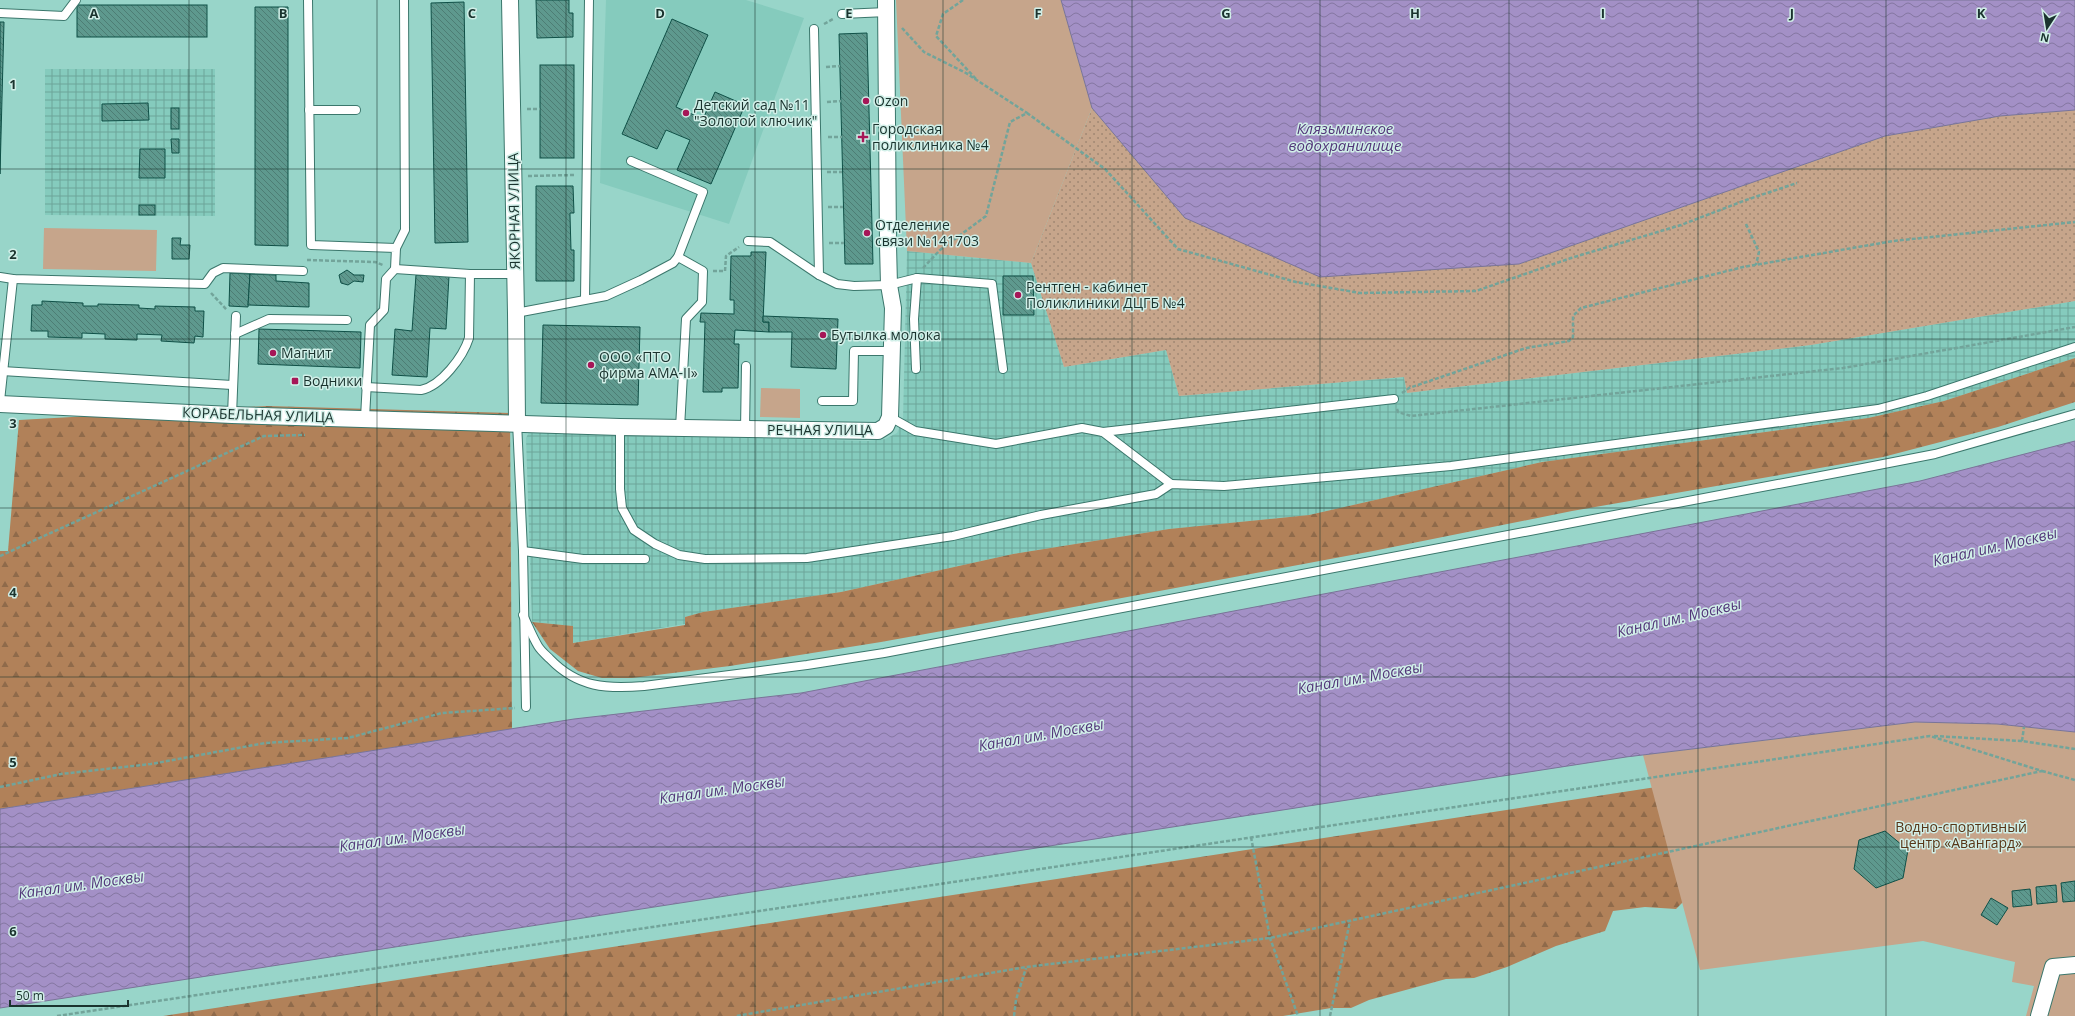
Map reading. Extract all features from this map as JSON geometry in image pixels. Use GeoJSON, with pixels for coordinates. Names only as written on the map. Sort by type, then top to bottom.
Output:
{"type":"FeatureCollection","features":[{"type":"Feature","properties":{"kind":"street","name":"ЯКОРНАЯ УЛИЦА"},"geometry":{"type":"LineString","coordinates":[[510,0],[516,274],[517,422]]}},
{"type":"Feature","properties":{"kind":"street","name":"РЕЧНАЯ УЛИЦА"},"geometry":{"type":"LineString","coordinates":[[517,422],[745,430],[878,431],[886,426],[890,417],[893,308],[889,285],[887,6]]}},
{"type":"Feature","properties":{"kind":"street","name":"КОРАБЕЛЬНАЯ УЛИЦА"},"geometry":{"type":"LineString","coordinates":[[0,402],[232,415],[517,422]]}},
{"type":"Feature","properties":{"kind":"street"},"geometry":{"type":"LineString","coordinates":[[2039,1016],[2053,967],[2075,965]]}},
{"type":"Feature","properties":{"kind":"lane"},"geometry":{"type":"LineString","coordinates":[[0,13],[64,16],[76,0]]}},
{"type":"Feature","properties":{"kind":"lane"},"geometry":{"type":"LineString","coordinates":[[308,0],[310,245],[396,248]]}},
{"type":"Feature","properties":{"kind":"lane"},"geometry":{"type":"LineString","coordinates":[[365,418],[370,325],[384,310],[386,279],[395,269],[396,248],[405,230],[404,0]]}},
{"type":"Feature","properties":{"kind":"lane"},"geometry":{"type":"LineString","coordinates":[[585,299],[588,174],[589,0]]}},
{"type":"Feature","properties":{"kind":"lane"},"geometry":{"type":"LineString","coordinates":[[842,14],[887,6]]}},
{"type":"Feature","properties":{"kind":"lane"},"geometry":{"type":"LineString","coordinates":[[814,29],[819,275]]}},
{"type":"Feature","properties":{"kind":"lane"},"geometry":{"type":"LineString","coordinates":[[309,110],[356,110]]}},
{"type":"Feature","properties":{"kind":"lane"},"geometry":{"type":"LineString","coordinates":[[516,313],[606,296],[634,284],[673,263],[678,257],[703,192],[631,161]]}},
{"type":"Feature","properties":{"kind":"lane"},"geometry":{"type":"LineString","coordinates":[[748,241],[770,242],[819,275],[838,284],[889,285],[917,278],[992,284],[1003,369]]}},
{"type":"Feature","properties":{"kind":"lane"},"geometry":{"type":"LineString","coordinates":[[678,257],[703,271],[702,302],[686,319],[680,428]]}},
{"type":"Feature","properties":{"kind":"lane"},"geometry":{"type":"LineString","coordinates":[[0,277],[13,279],[205,284],[213,273],[223,268],[303,271]]}},
{"type":"Feature","properties":{"kind":"lane"},"geometry":{"type":"LineString","coordinates":[[395,269],[470,274],[516,274]]}},
{"type":"Feature","properties":{"kind":"lane"},"geometry":{"type":"LineString","coordinates":[[366,387],[422,390],[430,389],[438,384],[462,355],[469,338],[470,274]]}},
{"type":"Feature","properties":{"kind":"lane"},"geometry":{"type":"LineString","coordinates":[[916,369],[914,319],[917,278]]}},
{"type":"Feature","properties":{"kind":"lane"},"geometry":{"type":"LineString","coordinates":[[0,402],[2,371],[13,279]]}},
{"type":"Feature","properties":{"kind":"lane"},"geometry":{"type":"LineString","coordinates":[[232,415],[232,385],[236,316]]}},
{"type":"Feature","properties":{"kind":"lane"},"geometry":{"type":"LineString","coordinates":[[235,334],[269,319],[347,320]]}},
{"type":"Feature","properties":{"kind":"lane"},"geometry":{"type":"LineString","coordinates":[[1103,432],[1171,484],[1224,486],[1451,466],[1878,409],[1927,396],[2075,347]]}},
{"type":"Feature","properties":{"kind":"lane"},"geometry":{"type":"LineString","coordinates":[[822,401],[853,401],[854,351],[892,351]]}},
{"type":"Feature","properties":{"kind":"lane"},"geometry":{"type":"LineString","coordinates":[[745,430],[746,366]]}},
{"type":"Feature","properties":{"kind":"lane"},"geometry":{"type":"LineString","coordinates":[[2,371],[232,385]]}},
{"type":"Feature","properties":{"kind":"lane"},"geometry":{"type":"LineString","coordinates":[[890,417],[915,431],[996,444],[1082,428],[1103,432],[1394,399]]}},
{"type":"Feature","properties":{"kind":"lane"},"geometry":{"type":"LineString","coordinates":[[523,615],[538,646],[555,664],[574,678],[595,686],[619,688],[644,686],[808,665],[884,653],[1935,454],[2075,414]]}},
{"type":"Feature","properties":{"kind":"lane"},"geometry":{"type":"LineString","coordinates":[[517,422],[523,551],[523,615],[526,707]]}},
{"type":"Feature","properties":{"kind":"lane"},"geometry":{"type":"LineString","coordinates":[[620,426],[620,489],[622,508],[634,530],[655,544],[679,555],[705,559],[807,558],[953,536],[1041,515],[1156,494],[1171,484]]}},
{"type":"Feature","properties":{"kind":"lane"},"geometry":{"type":"LineString","coordinates":[[523,551],[583,559],[646,559]]}},
{"type":"Feature","properties":{"kind":"path"},"geometry":{"type":"LineString","coordinates":[[963,0],[943,14],[936,36],[979,82]]}},
{"type":"Feature","properties":{"kind":"path"},"geometry":{"type":"LineString","coordinates":[[887,6],[924,52],[966,73],[1105,169],[1178,249],[1296,282],[1360,293],[1476,291],[1571,258],[1680,225],[1746,200],[1797,183]]}},
{"type":"Feature","properties":{"kind":"path"},"geometry":{"type":"LineString","coordinates":[[814,29],[842,14]]}},
{"type":"Feature","properties":{"kind":"path"},"geometry":{"type":"LineString","coordinates":[[917,278],[926,262],[986,216],[1010,122],[1027,114]]}},
{"type":"Feature","properties":{"kind":"path"},"geometry":{"type":"LineString","coordinates":[[514,177],[588,174]]}},
{"type":"Feature","properties":{"kind":"path"},"geometry":{"type":"LineString","coordinates":[[2075,222],[1893,241],[1756,264],[1580,308],[1573,316],[1574,337],[1569,341],[1526,348],[1409,388],[1394,399],[1398,412],[1411,416],[1843,368],[2075,327]]}},
{"type":"Feature","properties":{"kind":"path"},"geometry":{"type":"LineString","coordinates":[[1746,224],[1758,252],[1756,264]]}},
{"type":"Feature","properties":{"kind":"path"},"geometry":{"type":"LineString","coordinates":[[703,271],[725,271],[726,256],[748,241]]}},
{"type":"Feature","properties":{"kind":"path"},"geometry":{"type":"LineString","coordinates":[[205,284],[222,307],[236,316]]}},
{"type":"Feature","properties":{"kind":"path"},"geometry":{"type":"LineString","coordinates":[[0,556],[264,436],[310,434],[311,417]]}},
{"type":"Feature","properties":{"kind":"path"},"geometry":{"type":"LineString","coordinates":[[0,787],[61,774],[151,764],[265,743],[348,738],[442,713],[526,707]]}},
{"type":"Feature","properties":{"kind":"path"},"geometry":{"type":"LineString","coordinates":[[2022,741],[2024,727]]}},
{"type":"Feature","properties":{"kind":"path"},"geometry":{"type":"LineString","coordinates":[[1930,736],[2075,780]]}},
{"type":"Feature","properties":{"kind":"path"},"geometry":{"type":"LineString","coordinates":[[57,1016],[1930,736],[2022,741],[2075,749]]}},
{"type":"Feature","properties":{"kind":"path"},"geometry":{"type":"LineString","coordinates":[[736,1016],[1026,967],[1270,938],[2042,771]]}},
{"type":"Feature","properties":{"kind":"path"},"geometry":{"type":"LineString","coordinates":[[1251,838],[1270,938],[1298,1016]]}},
{"type":"Feature","properties":{"kind":"path"},"geometry":{"type":"LineString","coordinates":[[1330,1016],[1350,921]]}},
{"type":"Feature","properties":{"kind":"path"},"geometry":{"type":"LineString","coordinates":[[1014,1016],[1017,995],[1026,967]]}},
{"type":"Feature","properties":{"kind":"shaded area","name":"Детский сад №11 \"Золотой ключик\""},"geometry":{"type":"Polygon","coordinates":[[[606,0],[746,0],[804,18],[729,224],[600,183],[606,0]]]}},
{"type":"Feature","properties":{"kind":"shaded area"},"geometry":{"type":"Polygon","coordinates":[[[45,69],[215,69],[215,216],[45,215],[45,69]]]}},
{"type":"Feature","properties":{"kind":"shaded area"},"geometry":{"type":"Polygon","coordinates":[[[907,251],[1031,263],[1064,367],[1166,350],[1179,396],[1404,377],[1407,393],[1811,345],[2075,301],[2075,358],[1944,401],[1868,418],[1542,462],[1309,515],[1169,529],[1013,554],[841,592],[703,612],[685,617],[685,624],[572,643],[573,626],[532,622],[526,438],[529,432],[868,441],[885,439],[897,433],[903,420],[907,251]]]}},
{"type":"Feature","properties":{"kind":"green space"},"geometry":{"type":"Polygon","coordinates":[[[896,0],[1061,0],[1092,108],[1031,263],[907,251],[896,0]]]}},
{"type":"Feature","properties":{"kind":"green space"},"geometry":{"type":"Polygon","coordinates":[[[1092,108],[1185,218],[1519,264],[1885,136],[2000,116],[2075,110],[2075,301],[1811,345],[1407,393],[1404,377],[1179,396],[1166,350],[1064,367],[1031,263],[1092,108]]]}},
{"type":"Feature","properties":{"kind":"green space"},"geometry":{"type":"Polygon","coordinates":[[[44,228],[157,230],[156,271],[43,269],[44,228]]]}},
{"type":"Feature","properties":{"kind":"green space"},"geometry":{"type":"Polygon","coordinates":[[[2075,358],[2075,402],[1998,427],[1883,457],[1572,511],[1373,551],[881,642],[730,666],[632,678],[602,678],[578,671],[550,649],[532,622],[573,626],[573,643],[685,625],[685,617],[703,612],[841,592],[1013,554],[1169,529],[1309,515],[1542,462],[1868,418],[1944,401],[2075,358]]]}},
{"type":"Feature","properties":{"kind":"green space"},"geometry":{"type":"Polygon","coordinates":[[[761,388],[800,389],[800,418],[760,417],[761,388]]]}},
{"type":"Feature","properties":{"kind":"green space"},"geometry":{"type":"Polygon","coordinates":[[[267,406],[510,413],[512,729],[0,809],[0,551],[8,551],[19,420],[267,406]]]}},
{"type":"Feature","properties":{"kind":"green space","name":"Водно-спортивный центр «Авангард»"},"geometry":{"type":"Polygon","coordinates":[[[1915,722],[1997,724],[2075,732],[2075,1016],[2026,1016],[2034,986],[2012,982],[2015,962],[1923,941],[1700,970],[1643,755],[1915,722]]]}},
{"type":"Feature","properties":{"kind":"green space"},"geometry":{"type":"Polygon","coordinates":[[[1878,753],[1697,888],[1676,909],[1645,907],[1613,911],[1605,931],[1556,946],[1507,967],[1474,978],[1446,979],[1369,1000],[1351,1008],[1331,1008],[1283,1016],[163,1016],[1878,753]]]}},
{"type":"Feature","properties":{"kind":"water","name":"Клязьминское водохранилище"},"geometry":{"type":"Polygon","coordinates":[[[1061,0],[2075,0],[2075,110],[2000,116],[1885,136],[1519,264],[1320,277],[1185,218],[1092,108],[1061,0]]]}},
{"type":"Feature","properties":{"kind":"water","name":"Канал им. Москвы"},"geometry":{"type":"Polygon","coordinates":[[[2075,441],[2075,732],[1997,724],[1915,722],[1626,757],[0,1008],[0,809],[574,719],[801,693],[1920,481],[2075,441]]]}},
{"type":"Feature","properties":{"kind":"building"},"geometry":{"type":"Polygon","coordinates":[[[536,0],[569,0],[569,13],[573,13],[573,37],[537,38],[536,0]]]}},
{"type":"Feature","properties":{"kind":"building"},"geometry":{"type":"Polygon","coordinates":[[[464,2],[468,242],[435,243],[431,3],[464,2]]]}},
{"type":"Feature","properties":{"kind":"building"},"geometry":{"type":"Polygon","coordinates":[[[77,5],[207,5],[207,37],[77,37],[77,5]]]}},
{"type":"Feature","properties":{"kind":"building"},"geometry":{"type":"Polygon","coordinates":[[[255,7],[288,7],[288,246],[255,245],[255,7]]]}},
{"type":"Feature","properties":{"kind":"building"},"geometry":{"type":"Polygon","coordinates":[[[672,19],[708,35],[676,107],[703,119],[715,92],[745,105],[711,184],[677,170],[690,140],[666,130],[657,149],[622,134],[672,19]]]}},
{"type":"Feature","properties":{"kind":"building"},"geometry":{"type":"Polygon","coordinates":[[[0,22],[4,22],[0,174],[0,22]]]}},
{"type":"Feature","properties":{"kind":"building"},"geometry":{"type":"Polygon","coordinates":[[[867,33],[873,264],[845,264],[839,34],[867,33]]]}},
{"type":"Feature","properties":{"kind":"building"},"geometry":{"type":"Polygon","coordinates":[[[540,65],[574,65],[574,158],[540,158],[540,65]]]}},
{"type":"Feature","properties":{"kind":"building"},"geometry":{"type":"Polygon","coordinates":[[[148,103],[149,120],[102,121],[102,104],[148,103]]]}},
{"type":"Feature","properties":{"kind":"building"},"geometry":{"type":"Polygon","coordinates":[[[171,108],[179,108],[179,129],[171,129],[171,108]]]}},
{"type":"Feature","properties":{"kind":"building"},"geometry":{"type":"Polygon","coordinates":[[[171,139],[179,139],[179,153],[172,153],[171,139]]]}},
{"type":"Feature","properties":{"kind":"building"},"geometry":{"type":"Polygon","coordinates":[[[140,149],[165,149],[165,178],[139,178],[140,149]]]}},
{"type":"Feature","properties":{"kind":"building"},"geometry":{"type":"Polygon","coordinates":[[[536,186],[573,186],[574,213],[570,213],[570,215],[571,250],[574,250],[574,281],[536,281],[536,186]]]}},
{"type":"Feature","properties":{"kind":"building"},"geometry":{"type":"Polygon","coordinates":[[[139,205],[155,205],[155,215],[139,215],[139,205]]]}},
{"type":"Feature","properties":{"kind":"building"},"geometry":{"type":"Polygon","coordinates":[[[172,238],[181,238],[180,245],[190,245],[189,259],[172,259],[172,238]]]}},
{"type":"Feature","properties":{"kind":"building"},"geometry":{"type":"Polygon","coordinates":[[[751,252],[766,252],[763,322],[769,322],[769,332],[735,330],[734,344],[739,344],[738,388],[722,388],[722,392],[703,392],[705,322],[700,322],[701,313],[734,314],[734,300],[730,300],[731,256],[751,256],[751,252]]]}},
{"type":"Feature","properties":{"kind":"building"},"geometry":{"type":"Polygon","coordinates":[[[347,270],[354,275],[364,275],[363,282],[354,281],[348,285],[341,283],[339,275],[347,270]]]}},
{"type":"Feature","properties":{"kind":"building"},"geometry":{"type":"Polygon","coordinates":[[[230,273],[250,274],[248,307],[229,306],[230,273]]]}},
{"type":"Feature","properties":{"kind":"building"},"geometry":{"type":"Polygon","coordinates":[[[250,274],[276,275],[276,281],[309,283],[309,307],[248,305],[250,274]]]}},
{"type":"Feature","properties":{"kind":"building"},"geometry":{"type":"Polygon","coordinates":[[[416,275],[449,276],[446,329],[430,328],[427,377],[392,375],[395,329],[412,331],[416,275]]]}},
{"type":"Feature","properties":{"kind":"building","name":"Рентген - кабинет Поликлиники ДЦГБ №4"},"geometry":{"type":"Polygon","coordinates":[[[1003,276],[1033,276],[1034,315],[1003,315],[1003,276]]]}},
{"type":"Feature","properties":{"kind":"building"},"geometry":{"type":"Polygon","coordinates":[[[42,301],[83,303],[83,306],[98,306],[98,304],[139,305],[139,308],[155,309],[155,306],[195,307],[195,311],[204,311],[203,337],[195,336],[194,343],[161,341],[162,335],[137,334],[137,340],[105,339],[105,334],[82,333],[82,338],[48,337],[48,331],[31,331],[32,305],[42,305],[42,301]]]}},
{"type":"Feature","properties":{"kind":"building"},"geometry":{"type":"Polygon","coordinates":[[[763,316],[838,319],[836,369],[791,367],[792,332],[769,332],[769,322],[763,322],[763,316]]]}},
{"type":"Feature","properties":{"kind":"building","name":"ООО «ПТО фирма АМА-II»"},"geometry":{"type":"Polygon","coordinates":[[[543,325],[640,327],[638,405],[541,403],[543,325]]]}},
{"type":"Feature","properties":{"kind":"building"},"geometry":{"type":"Polygon","coordinates":[[[259,329],[361,332],[360,368],[258,364],[259,329]]]}},
{"type":"Feature","properties":{"kind":"building"},"geometry":{"type":"Polygon","coordinates":[[[1885,831],[1908,850],[1903,878],[1876,888],[1854,869],[1859,840],[1885,831]]]}},
{"type":"Feature","properties":{"kind":"building"},"geometry":{"type":"Polygon","coordinates":[[[2075,881],[2075,901],[2063,902],[2061,883],[2075,881]]]}},
{"type":"Feature","properties":{"kind":"building"},"geometry":{"type":"Polygon","coordinates":[[[2056,885],[2057,902],[2037,904],[2036,887],[2056,885]]]}},
{"type":"Feature","properties":{"kind":"building"},"geometry":{"type":"Polygon","coordinates":[[[2030,889],[2032,905],[2013,907],[2012,891],[2030,889]]]}},
{"type":"Feature","properties":{"kind":"building"},"geometry":{"type":"Polygon","coordinates":[[[1991,898],[2008,908],[1997,925],[1981,915],[1991,898]]]}},
{"type":"Feature","properties":{"kind":"place","name":"Ozon"},"geometry":{"type":"Point","coordinates":[866,101]}},
{"type":"Feature","properties":{"kind":"place","name":"Детский сад №11 \"Золотой ключик\""},"geometry":{"type":"Point","coordinates":[686,113]}},
{"type":"Feature","properties":{"kind":"place","name":"Городская поликлиника №4"},"geometry":{"type":"Point","coordinates":[863,137]}},
{"type":"Feature","properties":{"kind":"place","name":"Отделение связи №141703"},"geometry":{"type":"Point","coordinates":[867,233]}},
{"type":"Feature","properties":{"kind":"place","name":"Рентген - кабинет Поликлиники ДЦГБ №4"},"geometry":{"type":"Point","coordinates":[1018,295]}},
{"type":"Feature","properties":{"kind":"place","name":"Бутылка молока"},"geometry":{"type":"Point","coordinates":[823,335]}},
{"type":"Feature","properties":{"kind":"place","name":"Магнит"},"geometry":{"type":"Point","coordinates":[273,353]}},
{"type":"Feature","properties":{"kind":"place","name":"ООО «ПТО фирма АМА-II»"},"geometry":{"type":"Point","coordinates":[591,365]}},
{"type":"Feature","properties":{"kind":"place","name":"Водники"},"geometry":{"type":"Point","coordinates":[295,381]}}]}
